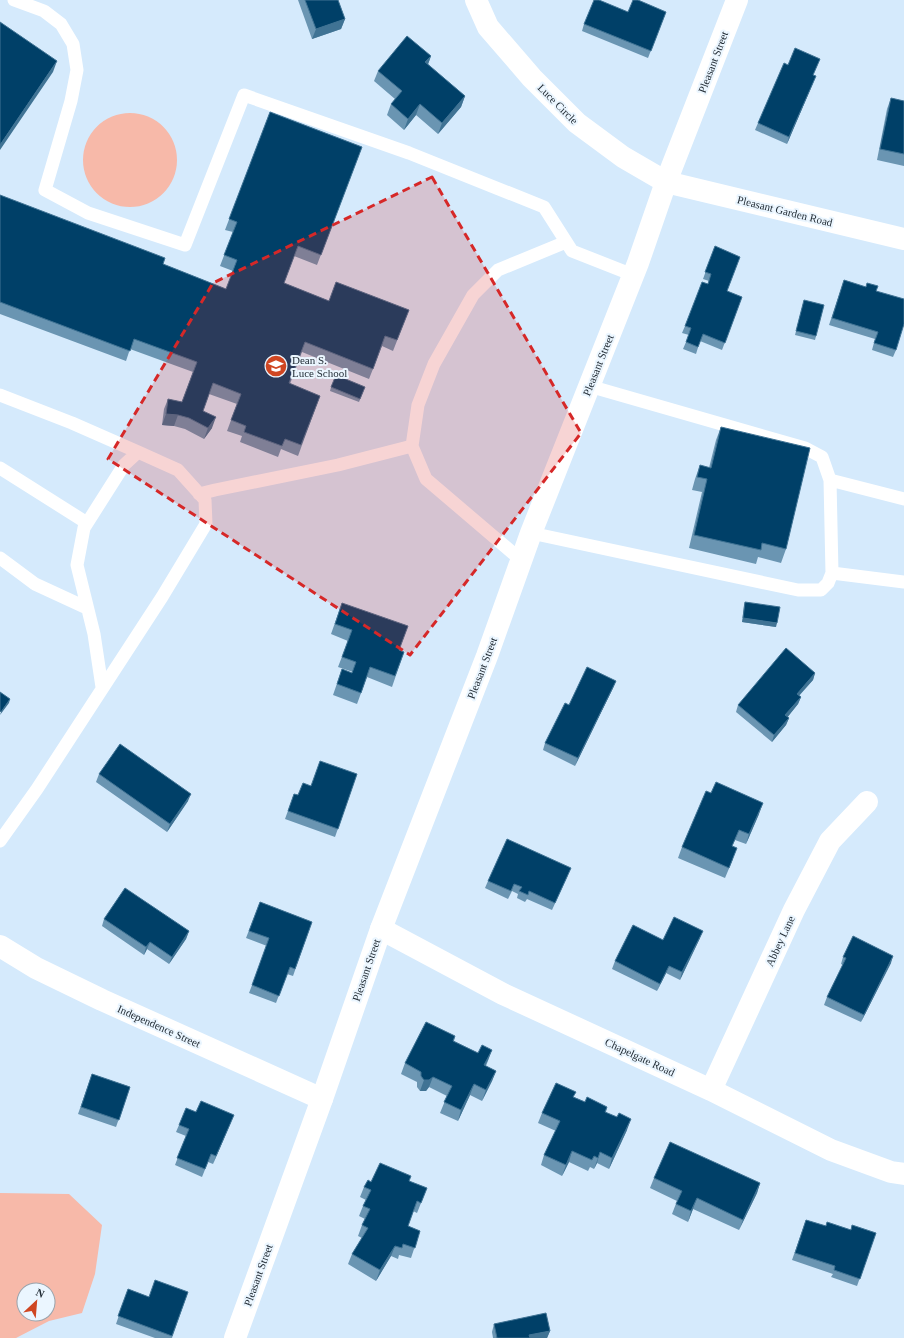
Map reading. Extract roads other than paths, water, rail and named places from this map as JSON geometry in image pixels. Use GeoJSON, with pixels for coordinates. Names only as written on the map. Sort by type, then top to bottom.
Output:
{"type":"FeatureCollection","features":[{"type":"Feature","properties":{"kind":"street","name":"Luce Circle"},"geometry":{"type":"LineString","coordinates":[[476,0],[488,27],[532,78],[577,123],[623,157],[666,182]]}},
{"type":"Feature","properties":{"kind":"street","name":"Pleasant Street"},"geometry":{"type":"LineString","coordinates":[[235,1338],[322,1099],[381,929],[487,656],[531,533],[633,275],[666,182],[737,0]]}},
{"type":"Feature","properties":{"kind":"street","name":"Pleasant Garden Road"},"geometry":{"type":"LineString","coordinates":[[666,182],[904,239]]}},
{"type":"Feature","properties":{"kind":"street","name":"Abbey Lane"},"geometry":{"type":"LineString","coordinates":[[711,1090],[794,910],[830,841],[867,802]]}},
{"type":"Feature","properties":{"kind":"street","name":"Chapelgate Road"},"geometry":{"type":"LineString","coordinates":[[381,929],[503,994],[711,1090],[831,1150],[891,1172],[904,1174]]}},
{"type":"Feature","properties":{"kind":"street","name":"Independence Street"},"geometry":{"type":"LineString","coordinates":[[0,946],[36,968],[102,1000],[322,1099]]}},
{"type":"Feature","properties":{"kind":"lane"},"geometry":{"type":"LineString","coordinates":[[14,0],[44,11],[61,24],[74,44],[77,70],[70,101],[45,190],[88,213],[185,245],[244,95],[409,153],[544,207],[572,251],[633,275]]}},
{"type":"Feature","properties":{"kind":"lane"},"geometry":{"type":"LineString","coordinates":[[521,560],[426,479],[412,446],[418,405],[434,364],[473,295],[498,270],[566,242]]}},
{"type":"Feature","properties":{"kind":"lane"},"geometry":{"type":"LineString","coordinates":[[531,533],[798,590],[821,590],[828,583],[832,573],[830,480],[822,457],[805,448],[589,386]]}},
{"type":"Feature","properties":{"kind":"lane"},"geometry":{"type":"LineString","coordinates":[[0,395],[72,423],[178,470],[205,500],[206,524],[162,597],[37,789],[0,841]]}},
{"type":"Feature","properties":{"kind":"lane"},"geometry":{"type":"LineString","coordinates":[[199,494],[338,465],[412,446]]}},
{"type":"Feature","properties":{"kind":"lane"},"geometry":{"type":"LineString","coordinates":[[102,687],[94,634],[77,565],[84,528],[124,465],[138,452]]}},
{"type":"Feature","properties":{"kind":"lane"},"geometry":{"type":"LineString","coordinates":[[0,468],[87,523]]}},
{"type":"Feature","properties":{"kind":"lane"},"geometry":{"type":"LineString","coordinates":[[830,480],[904,499]]}},
{"type":"Feature","properties":{"kind":"lane"},"geometry":{"type":"LineString","coordinates":[[0,558],[35,584],[87,608]]}},
{"type":"Feature","properties":{"kind":"lane"},"geometry":{"type":"LineString","coordinates":[[832,573],[904,582]]}},
{"type":"Feature","properties":{"kind":"place","name":"Dean S. Luce School"},"geometry":{"type":"Point","coordinates":[276,366]}}]}
